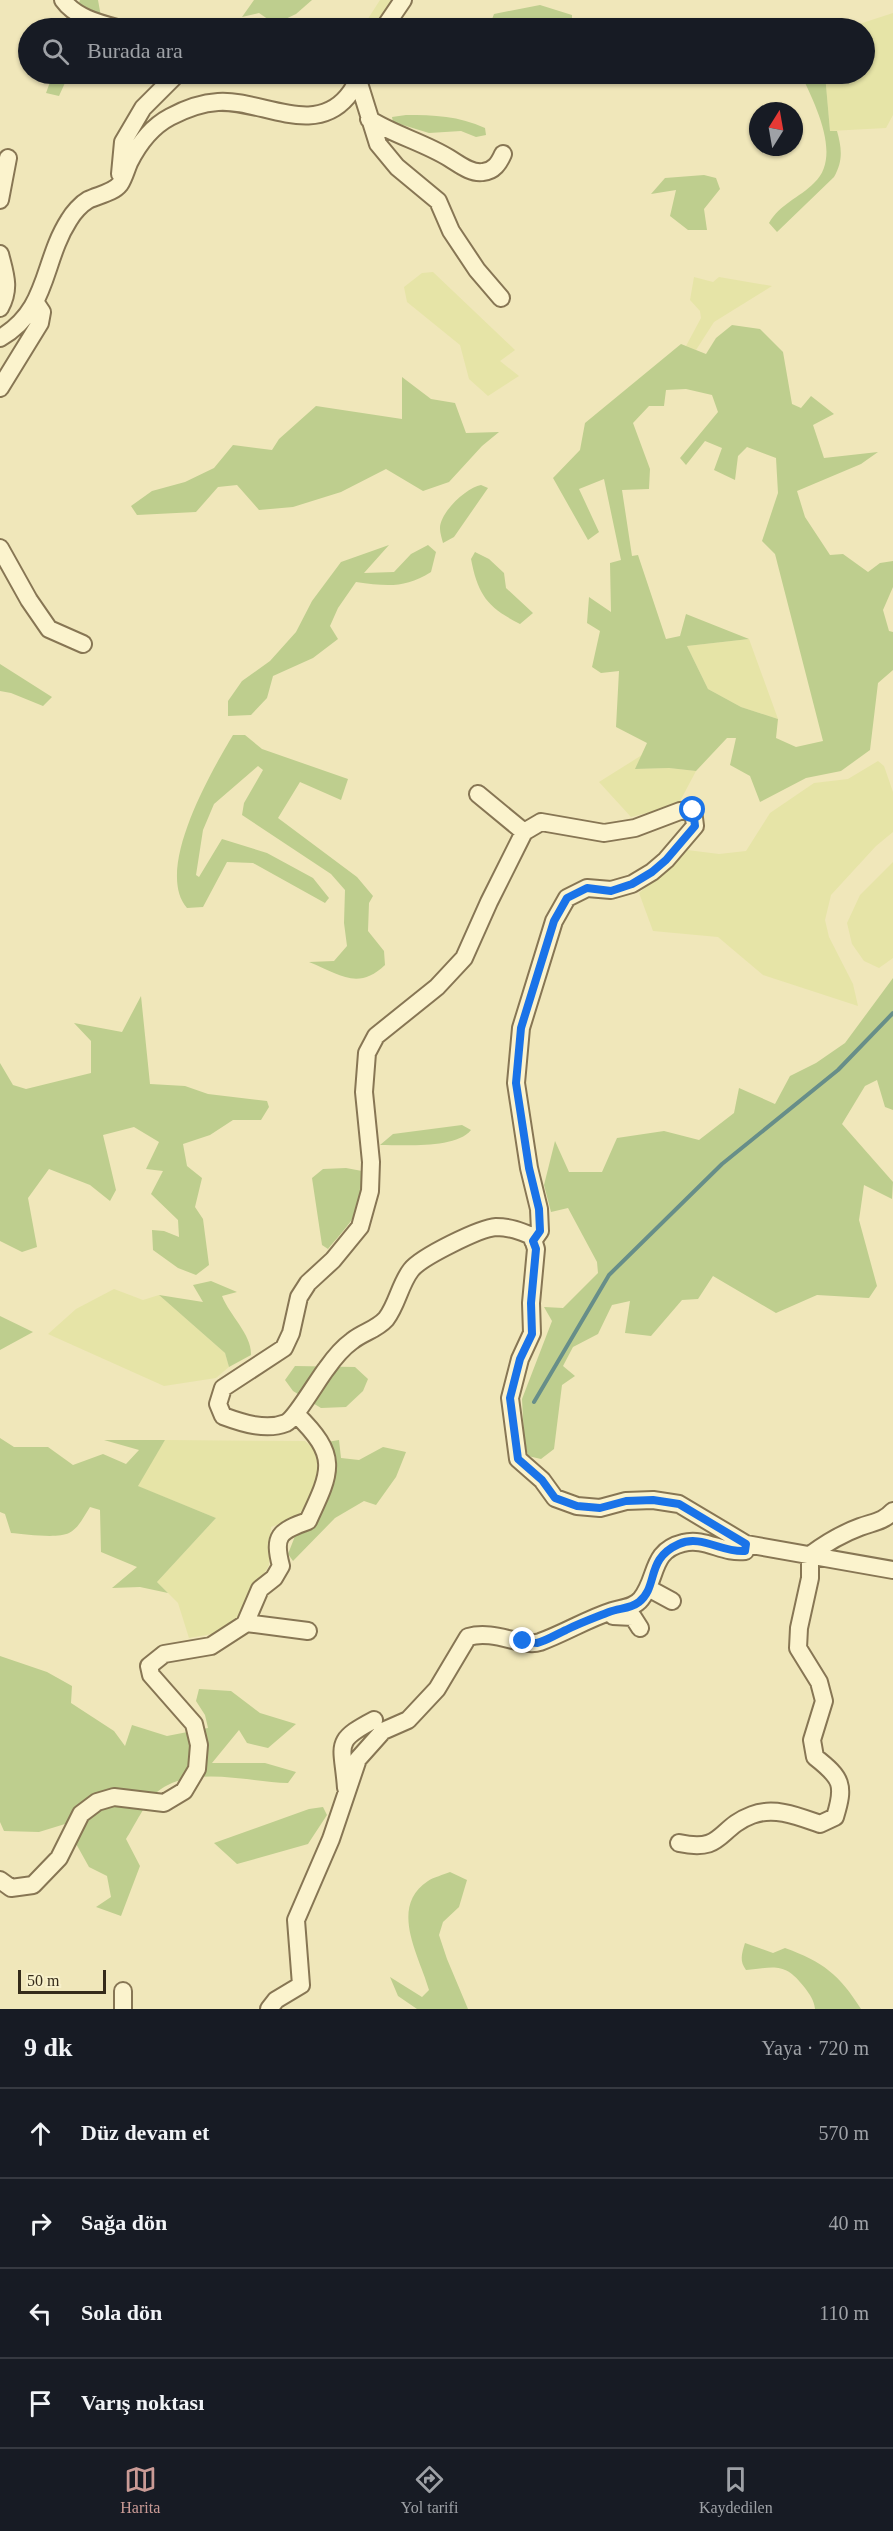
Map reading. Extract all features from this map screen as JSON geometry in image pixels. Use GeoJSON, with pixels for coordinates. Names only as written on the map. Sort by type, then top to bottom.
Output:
{"type":"FeatureCollection","features":[{"type":"Feature","properties":{"kind":"street"},"geometry":{"type":"LineString","coordinates":[[63,0],[68,7],[87,18]]}},
{"type":"Feature","properties":{"kind":"street"},"geometry":{"type":"LineString","coordinates":[[391,18],[403,0]]}},
{"type":"Feature","properties":{"kind":"street"},"geometry":{"type":"LineString","coordinates":[[120,184],[119,165],[123,142],[143,108],[167,84]]}},
{"type":"Feature","properties":{"kind":"street"},"geometry":{"type":"LineString","coordinates":[[0,338],[18,326],[29,315],[36,303],[59,238],[70,218],[85,202],[120,184],[141,141],[155,127],[195,106],[219,102],[248,104],[289,115],[314,116],[339,106],[356,84]]}},
{"type":"Feature","properties":{"kind":"street"},"geometry":{"type":"LineString","coordinates":[[360,84],[378,144],[397,167],[438,201],[451,231],[477,270],[501,298]]}},
{"type":"Feature","properties":{"kind":"street"},"geometry":{"type":"LineString","coordinates":[[369,119],[390,133],[429,146],[470,170],[482,172],[493,169],[503,154]]}},
{"type":"Feature","properties":{"kind":"street"},"geometry":{"type":"LineString","coordinates":[[0,200],[8,158]]}},
{"type":"Feature","properties":{"kind":"street"},"geometry":{"type":"LineString","coordinates":[[0,257],[6,267],[7,283],[4,301],[0,308]]}},
{"type":"Feature","properties":{"kind":"street"},"geometry":{"type":"LineString","coordinates":[[0,388],[40,323],[42,312],[36,303]]}},
{"type":"Feature","properties":{"kind":"street"},"geometry":{"type":"LineString","coordinates":[[0,548],[29,600],[50,628],[83,644]]}},
{"type":"Feature","properties":{"kind":"street"},"geometry":{"type":"LineString","coordinates":[[478,794],[524,832]]}},
{"type":"Feature","properties":{"kind":"street"},"geometry":{"type":"LineString","coordinates":[[533,1241],[540,1231],[539,1209],[529,1168],[516,1083],[521,1028],[554,921],[567,898],[587,888],[611,891],[632,884],[652,872],[666,860],[695,826],[693,810],[680,811],[635,828],[604,833],[541,822],[524,832],[464,958],[437,987],[376,1036],[367,1053],[364,1092],[371,1162],[370,1191],[360,1227],[333,1260],[308,1283],[299,1297],[291,1333],[284,1348],[224,1388],[218,1404],[223,1416],[240,1422],[268,1427],[287,1422],[296,1414],[308,1392],[339,1352],[353,1340],[377,1328],[388,1316],[412,1268],[445,1246],[494,1227],[516,1229],[532,1236],[533,1241],[536,1249],[531,1303],[532,1334],[520,1359],[510,1398],[518,1459],[542,1480],[555,1498],[577,1506],[600,1508],[626,1501],[653,1500],[679,1504],[746,1544],[893,1570]]}},
{"type":"Feature","properties":{"kind":"street"},"geometry":{"type":"LineString","coordinates":[[0,1880],[11,1888],[33,1885],[59,1858],[81,1814],[97,1802],[114,1797],[164,1803],[183,1791],[196,1769],[199,1744],[195,1724],[151,1675],[149,1666],[165,1654],[211,1646],[246,1623],[260,1589],[274,1578],[281,1566],[276,1549],[279,1536],[290,1527],[308,1521],[325,1485],[328,1458],[322,1442],[296,1414]]}},
{"type":"Feature","properties":{"kind":"street"},"geometry":{"type":"LineString","coordinates":[[810,1555],[829,1540],[885,1519],[893,1511]]}},
{"type":"Feature","properties":{"kind":"street"},"geometry":{"type":"LineString","coordinates":[[870,1525],[892,1527]]}},
{"type":"Feature","properties":{"kind":"street"},"geometry":{"type":"LineString","coordinates":[[269,2009],[276,2000],[301,1985],[296,1920],[327,1848],[358,1759],[382,1731],[408,1720],[437,1689],[468,1637],[493,1634],[538,1643],[591,1619],[614,1610],[627,1608],[640,1601],[648,1588],[658,1559],[668,1549],[681,1543],[698,1540],[733,1552],[745,1551],[746,1544]]}},
{"type":"Feature","properties":{"kind":"street"},"geometry":{"type":"LineString","coordinates":[[679,1843],[696,1847],[711,1845],[731,1826],[754,1814],[787,1812],[820,1824],[835,1817],[842,1794],[834,1772],[815,1757],[812,1740],[824,1701],[819,1682],[798,1648],[799,1628],[810,1578],[810,1555]]}},
{"type":"Feature","properties":{"kind":"street"},"geometry":{"type":"LineString","coordinates":[[648,1588],[672,1601]]}},
{"type":"Feature","properties":{"kind":"street"},"geometry":{"type":"LineString","coordinates":[[591,1619],[621,1615],[633,1617],[640,1628]]}},
{"type":"Feature","properties":{"kind":"street"},"geometry":{"type":"LineString","coordinates":[[246,1623],[308,1631]]}},
{"type":"Feature","properties":{"kind":"street"},"geometry":{"type":"LineString","coordinates":[[346,1794],[342,1744],[347,1736],[374,1720]]}},
{"type":"Feature","properties":{"kind":"street"},"geometry":{"type":"LineString","coordinates":[[123,1991],[123,2009]]}},
{"type":"Feature","properties":{"kind":"shaded area"},"geometry":{"type":"Polygon","coordinates":[[[380,0],[395,0],[392,7],[379,18],[368,18],[380,0]]]}},
{"type":"Feature","properties":{"kind":"shaded area"},"geometry":{"type":"Polygon","coordinates":[[[893,13],[893,115],[886,128],[830,131],[826,84],[875,84],[875,19],[893,13]]]}},
{"type":"Feature","properties":{"kind":"shaded area"},"geometry":{"type":"Polygon","coordinates":[[[433,272],[515,350],[500,361],[519,376],[488,396],[469,379],[460,345],[407,302],[404,287],[422,273],[433,272]]]}},
{"type":"Feature","properties":{"kind":"shaded area"},"geometry":{"type":"Polygon","coordinates":[[[694,277],[713,282],[719,277],[772,286],[714,322],[696,350],[686,346],[701,318],[700,311],[690,300],[694,277]]]}},
{"type":"Feature","properties":{"kind":"shaded area"},"geometry":{"type":"Polygon","coordinates":[[[749,639],[778,719],[741,707],[708,689],[687,646],[749,639]]]}},
{"type":"Feature","properties":{"kind":"shaded area"},"geometry":{"type":"Polygon","coordinates":[[[642,755],[636,769],[669,768],[696,771],[678,805],[631,817],[599,782],[642,755]]]}},
{"type":"Feature","properties":{"kind":"shaded area"},"geometry":{"type":"Polygon","coordinates":[[[878,761],[884,766],[893,792],[893,832],[876,846],[831,895],[825,920],[829,937],[853,984],[858,1006],[763,975],[718,937],[653,931],[639,893],[687,850],[719,854],[746,851],[770,813],[814,783],[848,779],[878,761]]]}},
{"type":"Feature","properties":{"kind":"shaded area"},"geometry":{"type":"Polygon","coordinates":[[[893,862],[893,958],[879,968],[864,961],[852,944],[847,923],[860,895],[893,862]]]}},
{"type":"Feature","properties":{"kind":"shaded area"},"geometry":{"type":"Polygon","coordinates":[[[114,1289],[143,1300],[159,1295],[225,1353],[229,1367],[216,1378],[164,1386],[48,1334],[76,1309],[114,1289]]]}},
{"type":"Feature","properties":{"kind":"shaded area"},"geometry":{"type":"Polygon","coordinates":[[[165,1440],[305,1441],[319,1454],[318,1479],[308,1503],[295,1519],[271,1527],[269,1565],[241,1618],[218,1633],[189,1638],[178,1603],[157,1582],[216,1518],[137,1486],[165,1440]]]}},
{"type":"Feature","properties":{"kind":"green space"},"geometry":{"type":"Polygon","coordinates":[[[80,0],[98,0],[101,18],[74,18],[80,0]]]}},
{"type":"Feature","properties":{"kind":"green space"},"geometry":{"type":"Polygon","coordinates":[[[254,0],[312,0],[288,18],[266,18],[259,13],[242,17],[254,0]]]}},
{"type":"Feature","properties":{"kind":"green space"},"geometry":{"type":"Polygon","coordinates":[[[540,5],[572,15],[572,18],[492,18],[494,14],[540,5]]]}},
{"type":"Feature","properties":{"kind":"green space"},"geometry":{"type":"Polygon","coordinates":[[[49,84],[64,84],[59,96],[46,93],[49,84]]]}},
{"type":"Feature","properties":{"kind":"green space"},"geometry":{"type":"Polygon","coordinates":[[[806,84],[826,84],[830,131],[837,131],[841,149],[840,160],[834,177],[777,232],[769,223],[773,216],[814,183],[822,172],[826,159],[823,129],[806,84]]]}},
{"type":"Feature","properties":{"kind":"green space"},"geometry":{"type":"Polygon","coordinates":[[[436,116],[466,121],[485,128],[486,135],[476,137],[461,131],[429,133],[393,122],[392,117],[436,116]]]}},
{"type":"Feature","properties":{"kind":"green space"},"geometry":{"type":"Polygon","coordinates":[[[704,175],[716,178],[720,189],[704,209],[707,230],[688,230],[670,216],[676,190],[651,194],[665,178],[704,175]]]}},
{"type":"Feature","properties":{"kind":"green space"},"geometry":{"type":"Polygon","coordinates":[[[732,325],[760,329],[783,352],[792,404],[801,408],[811,396],[834,414],[813,425],[824,458],[878,452],[861,464],[797,491],[805,517],[830,555],[843,554],[868,572],[880,563],[893,561],[893,587],[883,610],[889,631],[893,632],[893,670],[878,683],[870,750],[841,771],[806,778],[760,802],[750,776],[730,765],[736,738],[727,738],[696,771],[669,768],[635,769],[647,743],[616,727],[619,671],[601,673],[592,667],[600,631],[587,623],[589,597],[611,612],[610,563],[621,560],[604,479],[579,489],[599,532],[588,540],[553,478],[580,450],[585,423],[681,344],[706,354],[716,338],[732,325]],[[686,389],[666,390],[664,406],[649,406],[633,423],[650,469],[649,489],[622,490],[632,556],[638,555],[666,639],[680,636],[686,614],[749,639],[687,646],[708,689],[741,707],[778,719],[776,738],[796,747],[823,741],[775,554],[762,541],[778,493],[776,458],[747,447],[738,456],[735,480],[714,470],[722,448],[705,441],[686,465],[680,458],[718,412],[712,395],[686,389]]]}},
{"type":"Feature","properties":{"kind":"green space"},"geometry":{"type":"Polygon","coordinates":[[[402,377],[431,399],[455,403],[466,433],[499,432],[482,446],[449,482],[423,491],[386,469],[341,492],[293,507],[259,510],[237,485],[218,487],[196,512],[137,515],[131,506],[152,491],[185,482],[214,468],[233,445],[272,450],[279,439],[316,406],[402,419],[402,377]]]}},
{"type":"Feature","properties":{"kind":"green space"},"geometry":{"type":"Polygon","coordinates":[[[481,485],[488,488],[454,537],[443,543],[440,529],[444,516],[469,490],[481,485]]]}},
{"type":"Feature","properties":{"kind":"green space"},"geometry":{"type":"Polygon","coordinates":[[[389,545],[364,573],[394,572],[411,554],[428,545],[436,552],[431,572],[403,584],[377,585],[356,582],[338,608],[330,626],[338,639],[313,658],[273,676],[267,698],[251,715],[228,716],[228,701],[242,681],[270,661],[296,632],[312,601],[341,562],[389,545]]]}},
{"type":"Feature","properties":{"kind":"green space"},"geometry":{"type":"Polygon","coordinates":[[[475,552],[489,559],[504,573],[506,588],[533,613],[520,624],[499,612],[481,591],[471,559],[475,552]]]}},
{"type":"Feature","properties":{"kind":"green space"},"geometry":{"type":"Polygon","coordinates":[[[0,664],[52,697],[43,706],[0,691],[0,664]]]}},
{"type":"Feature","properties":{"kind":"green space"},"geometry":{"type":"Polygon","coordinates":[[[233,735],[245,735],[262,749],[348,779],[341,800],[300,782],[278,818],[357,877],[373,896],[369,903],[368,931],[384,951],[385,965],[375,973],[357,979],[348,978],[309,962],[334,961],[347,946],[344,923],[345,890],[331,874],[242,815],[244,803],[263,770],[258,766],[214,804],[203,830],[196,875],[199,877],[222,839],[267,853],[313,878],[329,898],[325,903],[253,863],[227,862],[203,907],[187,908],[179,891],[177,870],[181,846],[200,796],[233,735]]]}},
{"type":"Feature","properties":{"kind":"green space"},"geometry":{"type":"Polygon","coordinates":[[[893,978],[893,1110],[885,1107],[877,1080],[865,1086],[842,1124],[893,1182],[892,1199],[864,1185],[859,1220],[877,1286],[869,1298],[817,1295],[776,1313],[713,1276],[698,1299],[682,1300],[651,1336],[625,1333],[630,1301],[612,1305],[598,1334],[573,1347],[563,1366],[575,1376],[562,1385],[554,1449],[541,1459],[528,1456],[524,1438],[522,1399],[552,1321],[544,1307],[563,1308],[598,1273],[597,1262],[568,1208],[551,1212],[544,1185],[555,1141],[569,1172],[602,1172],[617,1138],[664,1131],[699,1140],[734,1113],[739,1088],[775,1104],[790,1076],[816,1063],[845,1043],[893,978]]]}},
{"type":"Feature","properties":{"kind":"green space"},"geometry":{"type":"Polygon","coordinates":[[[141,996],[150,1084],[185,1086],[208,1094],[267,1101],[269,1107],[261,1120],[233,1120],[210,1135],[183,1144],[187,1166],[202,1178],[195,1207],[203,1219],[209,1265],[196,1275],[178,1268],[153,1250],[152,1230],[164,1231],[179,1237],[178,1220],[151,1194],[163,1171],[146,1169],[159,1142],[134,1127],[103,1135],[116,1190],[110,1201],[90,1185],[49,1169],[28,1198],[37,1247],[22,1252],[0,1241],[0,1063],[13,1085],[26,1089],[91,1073],[91,1041],[74,1023],[122,1032],[141,996]]]}},
{"type":"Feature","properties":{"kind":"green space"},"geometry":{"type":"Polygon","coordinates":[[[462,1125],[471,1130],[464,1136],[442,1143],[380,1145],[393,1134],[462,1125]]]}},
{"type":"Feature","properties":{"kind":"green space"},"geometry":{"type":"Polygon","coordinates":[[[346,1168],[362,1171],[364,1193],[361,1204],[350,1223],[328,1249],[322,1245],[312,1178],[323,1169],[346,1168]]]}},
{"type":"Feature","properties":{"kind":"green space"},"geometry":{"type":"Polygon","coordinates":[[[211,1281],[237,1292],[222,1296],[248,1340],[250,1348],[251,1355],[229,1367],[225,1353],[159,1295],[203,1302],[193,1285],[211,1281]]]}},
{"type":"Feature","properties":{"kind":"green space"},"geometry":{"type":"Polygon","coordinates":[[[0,1316],[33,1332],[0,1350],[0,1316]]]}},
{"type":"Feature","properties":{"kind":"green space"},"geometry":{"type":"Polygon","coordinates":[[[295,1366],[355,1367],[368,1379],[363,1391],[346,1407],[321,1408],[293,1391],[285,1380],[295,1366]]]}},
{"type":"Feature","properties":{"kind":"green space"},"geometry":{"type":"Polygon","coordinates":[[[0,1438],[14,1447],[48,1447],[73,1465],[103,1454],[126,1464],[139,1450],[104,1440],[165,1440],[138,1486],[216,1518],[157,1582],[168,1593],[140,1587],[112,1588],[137,1567],[101,1552],[100,1510],[90,1507],[76,1528],[64,1535],[41,1536],[11,1533],[5,1514],[0,1512],[0,1438]]]}},
{"type":"Feature","properties":{"kind":"green space"},"geometry":{"type":"Polygon","coordinates":[[[339,1440],[341,1458],[359,1460],[383,1447],[406,1452],[396,1477],[376,1505],[364,1501],[335,1518],[293,1561],[288,1554],[297,1531],[313,1524],[327,1442],[339,1440]]]}},
{"type":"Feature","properties":{"kind":"green space"},"geometry":{"type":"Polygon","coordinates":[[[0,1656],[47,1672],[72,1686],[71,1703],[114,1731],[125,1746],[132,1725],[167,1736],[208,1728],[205,1715],[196,1701],[199,1689],[231,1691],[260,1713],[296,1724],[268,1748],[247,1743],[239,1730],[212,1763],[265,1763],[296,1772],[288,1783],[203,1777],[186,1779],[157,1792],[144,1808],[126,1839],[140,1866],[121,1916],[96,1907],[111,1897],[107,1876],[89,1867],[65,1824],[39,1832],[4,1831],[0,1822],[0,1656]]]}},
{"type":"Feature","properties":{"kind":"green space"},"geometry":{"type":"Polygon","coordinates":[[[323,1807],[327,1815],[308,1844],[237,1864],[214,1843],[309,1809],[323,1807]]]}},
{"type":"Feature","properties":{"kind":"green space"},"geometry":{"type":"Polygon","coordinates":[[[450,1872],[467,1880],[459,1907],[443,1922],[439,1935],[468,2009],[417,2009],[398,1996],[390,1977],[422,1997],[429,1990],[410,1933],[408,1918],[410,1904],[416,1892],[428,1881],[450,1872]]]}},
{"type":"Feature","properties":{"kind":"green space"},"geometry":{"type":"Polygon","coordinates":[[[745,1943],[773,1953],[785,1948],[820,1964],[837,1978],[861,2009],[815,2009],[813,2000],[805,1988],[785,1970],[773,1968],[746,1970],[742,1960],[745,1943]]]}},
{"type":"Feature","properties":{"kind":"waterway"},"geometry":{"type":"LineString","coordinates":[[534,1402],[609,1275],[722,1164],[838,1070],[893,1013]]}},
{"type":"Feature","properties":{"kind":"route"},"geometry":{"type":"LineString","coordinates":[[523,1641],[538,1643],[569,1628],[614,1610],[627,1608],[640,1601],[648,1588],[658,1559],[668,1549],[681,1543],[698,1540],[733,1552],[745,1551],[747,1548],[746,1544],[717,1529],[679,1504],[653,1500],[626,1501],[600,1508],[577,1506],[555,1498],[542,1480],[518,1459],[510,1398],[520,1359],[532,1334],[531,1303],[536,1259],[533,1241],[540,1231],[539,1209],[529,1168],[516,1083],[521,1028],[554,921],[567,898],[587,888],[611,891],[632,884],[652,872],[684,841],[695,826],[693,810]]}}]}
